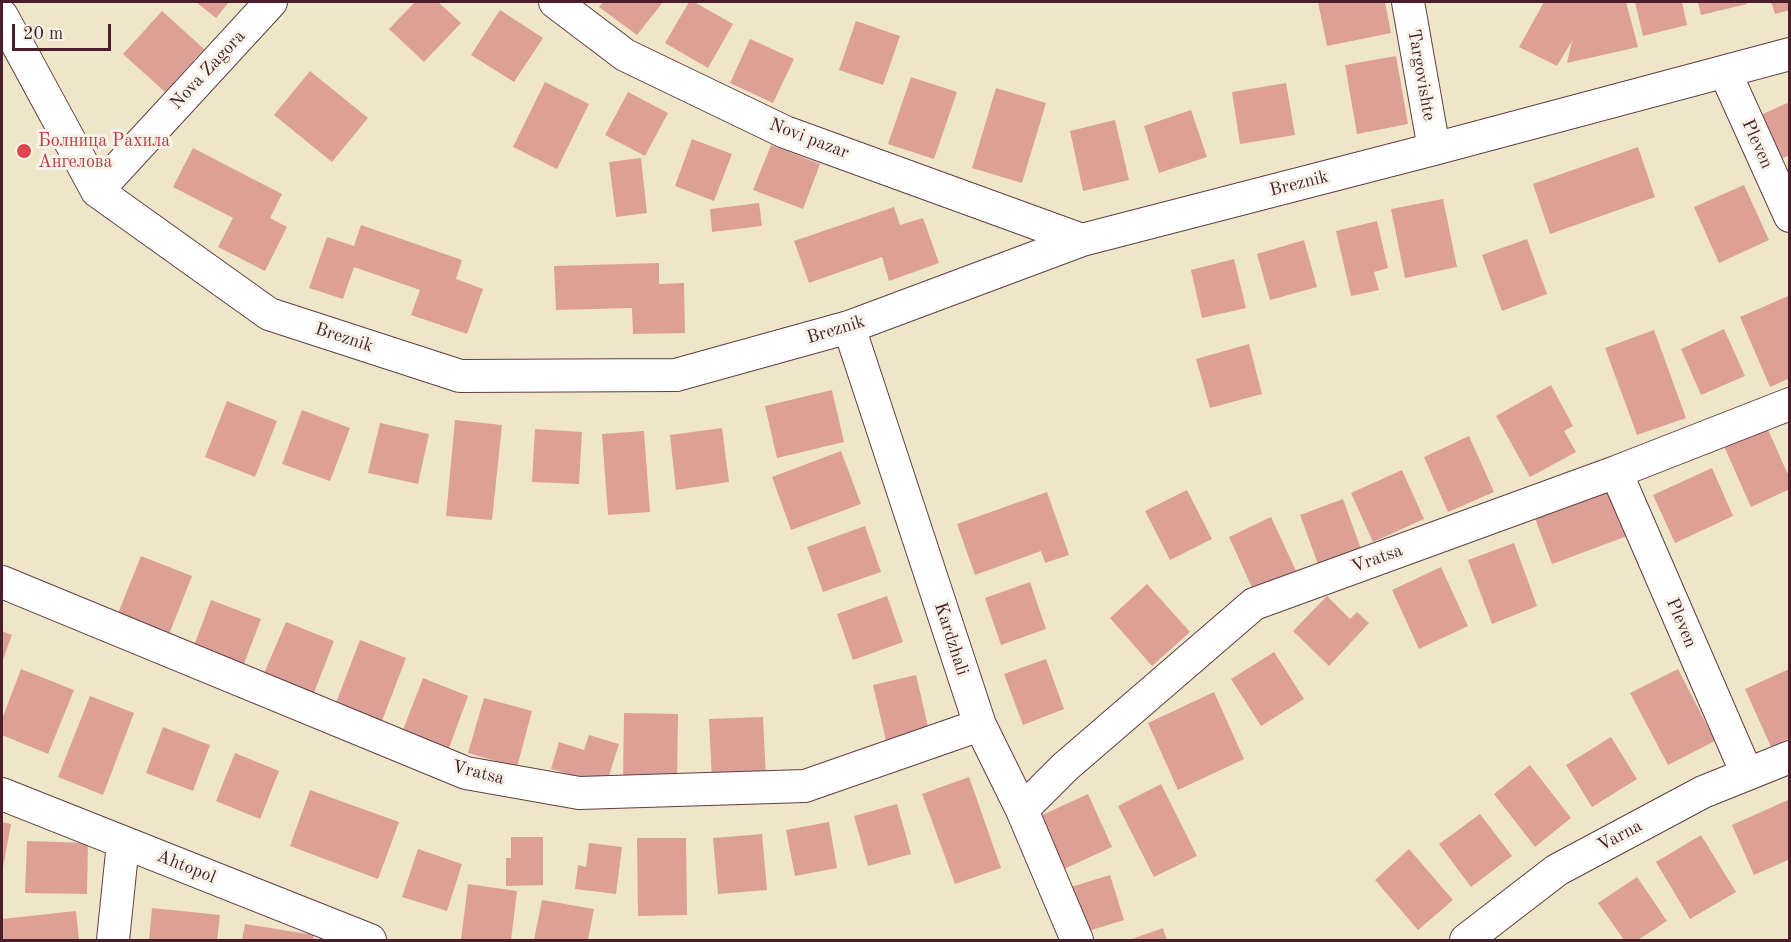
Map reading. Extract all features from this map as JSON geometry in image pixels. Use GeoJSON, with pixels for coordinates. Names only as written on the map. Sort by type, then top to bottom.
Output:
{"type":"FeatureCollection","features":[{"type":"Feature","properties":{"kind":"street","name":"Nova Zagora"},"geometry":{"type":"LineString","coordinates":[[97,191],[271,2]]}},
{"type":"Feature","properties":{"kind":"street","name":"Novi pazar"},"geometry":{"type":"LineString","coordinates":[[555,2],[624,55],[785,132],[1082,240]]}},
{"type":"Feature","properties":{"kind":"street","name":"Targovishte"},"geometry":{"type":"LineString","coordinates":[[1408,2],[1434,149]]}},
{"type":"Feature","properties":{"kind":"street","name":"Breznik"},"geometry":{"type":"LineString","coordinates":[[2,16],[97,191],[269,314],[460,376],[676,375],[849,327],[1082,240],[1790,54]]}},
{"type":"Feature","properties":{"kind":"street","name":"Pleven"},"geometry":{"type":"LineString","coordinates":[[1725,72],[1790,216]]}},
{"type":"Feature","properties":{"kind":"street","name":"Kardzhali"},"geometry":{"type":"LineString","coordinates":[[849,327],[980,725],[1022,810],[1077,940]]}},
{"type":"Feature","properties":{"kind":"street","name":"Vratsa"},"geometry":{"type":"LineString","coordinates":[[1022,810],[1065,767],[1254,604],[1616,472],[1790,404]]}},
{"type":"Feature","properties":{"kind":"street","name":"Pleven"},"geometry":{"type":"LineString","coordinates":[[1616,472],[1747,774]]}},
{"type":"Feature","properties":{"kind":"street","name":"Vratsa"},"geometry":{"type":"LineString","coordinates":[[2,582],[466,773],[579,793],[805,786],[980,725]]}},
{"type":"Feature","properties":{"kind":"street","name":"Varna"},"geometry":{"type":"LineString","coordinates":[[1466,940],[1557,870],[1703,792],[1790,757]]}},
{"type":"Feature","properties":{"kind":"street","name":"Ahtopol"},"geometry":{"type":"LineString","coordinates":[[2,794],[370,940]]}},
{"type":"Feature","properties":{"kind":"street"},"geometry":{"type":"LineString","coordinates":[[113,940],[123,843]]}},
{"type":"Feature","properties":{"kind":"building"},"geometry":{"type":"Polygon","coordinates":[[[196,2],[229,2],[216,18],[196,2]]]}},
{"type":"Feature","properties":{"kind":"building"},"geometry":{"type":"Polygon","coordinates":[[[415,2],[438,2],[461,23],[424,62],[389,29],[415,2]]]}},
{"type":"Feature","properties":{"kind":"building"},"geometry":{"type":"Polygon","coordinates":[[[603,2],[663,2],[637,35],[599,7],[603,2]]]}},
{"type":"Feature","properties":{"kind":"building"},"geometry":{"type":"Polygon","coordinates":[[[689,2],[694,2],[733,24],[708,68],[665,43],[689,2]]]}},
{"type":"Feature","properties":{"kind":"building"},"geometry":{"type":"Polygon","coordinates":[[[1318,2],[1385,2],[1391,33],[1327,46],[1318,2]]]}},
{"type":"Feature","properties":{"kind":"building"},"geometry":{"type":"Polygon","coordinates":[[[1544,2],[1626,2],[1638,47],[1567,63],[1572,41],[1557,66],[1519,47],[1544,2]]]}},
{"type":"Feature","properties":{"kind":"building"},"geometry":{"type":"Polygon","coordinates":[[[1635,2],[1682,2],[1687,25],[1643,36],[1635,2]]]}},
{"type":"Feature","properties":{"kind":"building"},"geometry":{"type":"Polygon","coordinates":[[[1698,2],[1746,2],[1747,4],[1701,15],[1698,2]]]}},
{"type":"Feature","properties":{"kind":"building"},"geometry":{"type":"Polygon","coordinates":[[[1771,2],[1790,2],[1790,10],[1775,14],[1771,2]]]}},
{"type":"Feature","properties":{"kind":"building"},"geometry":{"type":"Polygon","coordinates":[[[500,10],[543,38],[514,82],[471,55],[500,10]]]}},
{"type":"Feature","properties":{"kind":"building"},"geometry":{"type":"Polygon","coordinates":[[[162,11],[204,49],[165,92],[123,54],[162,11]]]}},
{"type":"Feature","properties":{"kind":"building"},"geometry":{"type":"Polygon","coordinates":[[[856,21],[900,36],[883,85],[839,70],[856,21]]]}},
{"type":"Feature","properties":{"kind":"building"},"geometry":{"type":"Polygon","coordinates":[[[750,39],[794,59],[773,103],[730,83],[750,39]]]}},
{"type":"Feature","properties":{"kind":"building"},"geometry":{"type":"Polygon","coordinates":[[[1396,56],[1408,124],[1357,134],[1345,65],[1396,56]]]}},
{"type":"Feature","properties":{"kind":"building"},"geometry":{"type":"Polygon","coordinates":[[[310,71],[368,118],[332,162],[274,115],[310,71]]]}},
{"type":"Feature","properties":{"kind":"building"},"geometry":{"type":"Polygon","coordinates":[[[911,77],[957,92],[934,159],[888,144],[911,77]]]}},
{"type":"Feature","properties":{"kind":"building"},"geometry":{"type":"Polygon","coordinates":[[[545,82],[589,104],[557,169],[513,147],[545,82]]]}},
{"type":"Feature","properties":{"kind":"building"},"geometry":{"type":"Polygon","coordinates":[[[1286,83],[1295,135],[1240,144],[1232,92],[1286,83]]]}},
{"type":"Feature","properties":{"kind":"building"},"geometry":{"type":"Polygon","coordinates":[[[996,88],[1046,103],[1022,183],[972,168],[996,88]]]}},
{"type":"Feature","properties":{"kind":"building"},"geometry":{"type":"Polygon","coordinates":[[[628,92],[668,113],[645,156],[605,135],[628,92]]]}},
{"type":"Feature","properties":{"kind":"building"},"geometry":{"type":"Polygon","coordinates":[[[1787,103],[1790,108],[1790,155],[1771,163],[1750,120],[1787,103]]]}},
{"type":"Feature","properties":{"kind":"building"},"geometry":{"type":"Polygon","coordinates":[[[1191,110],[1207,157],[1159,173],[1144,126],[1191,110]]]}},
{"type":"Feature","properties":{"kind":"building"},"geometry":{"type":"Polygon","coordinates":[[[1115,120],[1129,180],[1083,191],[1070,131],[1115,120]]]}},
{"type":"Feature","properties":{"kind":"building"},"geometry":{"type":"Polygon","coordinates":[[[692,139],[732,154],[714,201],[675,186],[692,139]]]}},
{"type":"Feature","properties":{"kind":"building"},"geometry":{"type":"Polygon","coordinates":[[[771,145],[820,164],[803,209],[753,190],[771,145]]]}},
{"type":"Feature","properties":{"kind":"building"},"geometry":{"type":"Polygon","coordinates":[[[1638,147],[1655,197],[1550,234],[1533,184],[1638,147]]]}},
{"type":"Feature","properties":{"kind":"building"},"geometry":{"type":"Polygon","coordinates":[[[193,148],[282,194],[270,218],[287,227],[265,271],[218,247],[233,218],[173,187],[193,148]]]}},
{"type":"Feature","properties":{"kind":"building"},"geometry":{"type":"Polygon","coordinates":[[[641,158],[647,213],[616,217],[609,162],[641,158]]]}},
{"type":"Feature","properties":{"kind":"building"},"geometry":{"type":"Polygon","coordinates":[[[1744,185],[1769,240],[1719,263],[1694,207],[1744,185]]]}},
{"type":"Feature","properties":{"kind":"building"},"geometry":{"type":"Polygon","coordinates":[[[1443,199],[1457,267],[1405,278],[1391,209],[1443,199]]]}},
{"type":"Feature","properties":{"kind":"building"},"geometry":{"type":"Polygon","coordinates":[[[759,203],[762,226],[712,232],[710,209],[759,203]]]}},
{"type":"Feature","properties":{"kind":"building"},"geometry":{"type":"Polygon","coordinates":[[[894,207],[900,225],[923,218],[939,263],[889,281],[882,257],[809,283],[794,241],[894,207]]]}},
{"type":"Feature","properties":{"kind":"building"},"geometry":{"type":"Polygon","coordinates":[[[1377,221],[1388,268],[1374,272],[1379,290],[1351,296],[1336,231],[1377,221]]]}},
{"type":"Feature","properties":{"kind":"building"},"geometry":{"type":"Polygon","coordinates":[[[361,225],[462,260],[456,279],[483,289],[467,334],[411,315],[420,290],[354,267],[343,299],[309,288],[327,237],[354,246],[361,225]]]}},
{"type":"Feature","properties":{"kind":"building"},"geometry":{"type":"Polygon","coordinates":[[[1527,239],[1547,294],[1502,311],[1482,255],[1527,239]]]}},
{"type":"Feature","properties":{"kind":"building"},"geometry":{"type":"Polygon","coordinates":[[[1304,240],[1317,287],[1270,300],[1257,254],[1304,240]]]}},
{"type":"Feature","properties":{"kind":"building"},"geometry":{"type":"Polygon","coordinates":[[[1234,259],[1246,308],[1202,318],[1191,270],[1234,259]]]}},
{"type":"Feature","properties":{"kind":"building"},"geometry":{"type":"Polygon","coordinates":[[[659,263],[659,284],[684,283],[685,333],[633,334],[632,308],[556,310],[554,266],[659,263]]]}},
{"type":"Feature","properties":{"kind":"building"},"geometry":{"type":"Polygon","coordinates":[[[1788,296],[1790,299],[1790,378],[1770,387],[1740,317],[1788,296]]]}},
{"type":"Feature","properties":{"kind":"building"},"geometry":{"type":"Polygon","coordinates":[[[1724,329],[1745,376],[1701,395],[1681,349],[1724,329]]]}},
{"type":"Feature","properties":{"kind":"building"},"geometry":{"type":"Polygon","coordinates":[[[1654,330],[1686,418],[1637,435],[1605,348],[1654,330]]]}},
{"type":"Feature","properties":{"kind":"building"},"geometry":{"type":"Polygon","coordinates":[[[1249,344],[1262,394],[1210,408],[1196,359],[1249,344]]]}},
{"type":"Feature","properties":{"kind":"building"},"geometry":{"type":"Polygon","coordinates":[[[1551,385],[1573,426],[1564,431],[1576,452],[1530,477],[1496,416],[1551,385]]]}},
{"type":"Feature","properties":{"kind":"building"},"geometry":{"type":"Polygon","coordinates":[[[832,390],[844,442],[777,458],[765,406],[832,390]]]}},
{"type":"Feature","properties":{"kind":"building"},"geometry":{"type":"Polygon","coordinates":[[[227,401],[277,421],[255,477],[205,457],[227,401]]]}},
{"type":"Feature","properties":{"kind":"building"},"geometry":{"type":"Polygon","coordinates":[[[302,410],[350,428],[330,481],[282,464],[302,410]]]}},
{"type":"Feature","properties":{"kind":"building"},"geometry":{"type":"Polygon","coordinates":[[[455,420],[502,425],[492,520],[446,516],[455,420]]]}},
{"type":"Feature","properties":{"kind":"building"},"geometry":{"type":"Polygon","coordinates":[[[380,423],[429,434],[418,484],[368,473],[380,423]]]}},
{"type":"Feature","properties":{"kind":"building"},"geometry":{"type":"Polygon","coordinates":[[[1766,425],[1790,479],[1790,489],[1751,507],[1723,444],[1766,425]]]}},
{"type":"Feature","properties":{"kind":"building"},"geometry":{"type":"Polygon","coordinates":[[[722,428],[729,482],[676,490],[670,435],[722,428]]]}},
{"type":"Feature","properties":{"kind":"building"},"geometry":{"type":"Polygon","coordinates":[[[535,429],[582,432],[579,484],[532,482],[535,429]]]}},
{"type":"Feature","properties":{"kind":"building"},"geometry":{"type":"Polygon","coordinates":[[[644,431],[650,512],[608,515],[602,434],[644,431]]]}},
{"type":"Feature","properties":{"kind":"building"},"geometry":{"type":"Polygon","coordinates":[[[1469,436],[1494,492],[1448,512],[1424,457],[1469,436]]]}},
{"type":"Feature","properties":{"kind":"building"},"geometry":{"type":"Polygon","coordinates":[[[841,451],[861,504],[791,530],[772,477],[841,451]]]}},
{"type":"Feature","properties":{"kind":"building"},"geometry":{"type":"Polygon","coordinates":[[[1712,468],[1733,516],[1675,543],[1653,495],[1712,468]]]}},
{"type":"Feature","properties":{"kind":"building"},"geometry":{"type":"Polygon","coordinates":[[[1402,470],[1424,519],[1373,542],[1351,493],[1402,470]]]}},
{"type":"Feature","properties":{"kind":"building"},"geometry":{"type":"Polygon","coordinates":[[[1610,480],[1630,535],[1552,564],[1532,510],[1610,480]]]}},
{"type":"Feature","properties":{"kind":"building"},"geometry":{"type":"Polygon","coordinates":[[[1187,490],[1212,539],[1170,560],[1145,511],[1187,490]]]}},
{"type":"Feature","properties":{"kind":"building"},"geometry":{"type":"Polygon","coordinates":[[[1047,492],[1069,555],[1045,563],[1041,551],[975,575],[957,524],[1047,492]]]}},
{"type":"Feature","properties":{"kind":"building"},"geometry":{"type":"Polygon","coordinates":[[[1343,499],[1361,549],[1318,564],[1300,515],[1343,499]]]}},
{"type":"Feature","properties":{"kind":"building"},"geometry":{"type":"Polygon","coordinates":[[[1271,517],[1298,575],[1255,594],[1229,537],[1271,517]]]}},
{"type":"Feature","properties":{"kind":"building"},"geometry":{"type":"Polygon","coordinates":[[[865,526],[881,572],[823,592],[807,547],[865,526]]]}},
{"type":"Feature","properties":{"kind":"building"},"geometry":{"type":"Polygon","coordinates":[[[1514,543],[1537,606],[1492,624],[1468,560],[1514,543]]]}},
{"type":"Feature","properties":{"kind":"building"},"geometry":{"type":"Polygon","coordinates":[[[141,556],[192,576],[166,642],[115,621],[141,556]]]}},
{"type":"Feature","properties":{"kind":"building"},"geometry":{"type":"Polygon","coordinates":[[[1441,567],[1468,626],[1419,649],[1392,590],[1441,567]]]}},
{"type":"Feature","properties":{"kind":"building"},"geometry":{"type":"Polygon","coordinates":[[[1030,582],[1046,629],[1001,645],[985,598],[1030,582]]]}},
{"type":"Feature","properties":{"kind":"building"},"geometry":{"type":"Polygon","coordinates":[[[1147,584],[1190,632],[1152,666],[1110,618],[1147,584]]]}},
{"type":"Feature","properties":{"kind":"building"},"geometry":{"type":"Polygon","coordinates":[[[887,596],[903,642],[853,660],[837,614],[887,596]]]}},
{"type":"Feature","properties":{"kind":"building"},"geometry":{"type":"Polygon","coordinates":[[[1327,596],[1350,619],[1357,612],[1369,623],[1329,666],[1293,631],[1327,596]]]}},
{"type":"Feature","properties":{"kind":"building"},"geometry":{"type":"Polygon","coordinates":[[[211,600],[261,619],[242,669],[192,651],[211,600]]]}},
{"type":"Feature","properties":{"kind":"building"},"geometry":{"type":"Polygon","coordinates":[[[286,622],[334,641],[312,698],[262,678],[286,622]]]}},
{"type":"Feature","properties":{"kind":"building"},"geometry":{"type":"Polygon","coordinates":[[[2,631],[12,635],[2,662],[2,631]]]}},
{"type":"Feature","properties":{"kind":"building"},"geometry":{"type":"Polygon","coordinates":[[[360,640],[406,658],[380,726],[334,708],[360,640]]]}},
{"type":"Feature","properties":{"kind":"building"},"geometry":{"type":"Polygon","coordinates":[[[1274,652],[1304,699],[1261,726],[1231,679],[1274,652]]]}},
{"type":"Feature","properties":{"kind":"building"},"geometry":{"type":"Polygon","coordinates":[[[1046,659],[1064,709],[1023,725],[1004,674],[1046,659]]]}},
{"type":"Feature","properties":{"kind":"building"},"geometry":{"type":"Polygon","coordinates":[[[21,669],[74,690],[48,754],[2,735],[2,719],[21,669]]]}},
{"type":"Feature","properties":{"kind":"building"},"geometry":{"type":"Polygon","coordinates":[[[1678,669],[1715,741],[1668,765],[1630,693],[1678,669]]]}},
{"type":"Feature","properties":{"kind":"building"},"geometry":{"type":"Polygon","coordinates":[[[1789,669],[1790,738],[1771,747],[1745,689],[1789,669]]]}},
{"type":"Feature","properties":{"kind":"building"},"geometry":{"type":"Polygon","coordinates":[[[916,675],[930,735],[887,745],[873,685],[916,675]]]}},
{"type":"Feature","properties":{"kind":"building"},"geometry":{"type":"Polygon","coordinates":[[[423,678],[468,696],[449,748],[403,730],[423,678]]]}},
{"type":"Feature","properties":{"kind":"building"},"geometry":{"type":"Polygon","coordinates":[[[1214,692],[1244,759],[1178,790],[1148,723],[1214,692]]]}},
{"type":"Feature","properties":{"kind":"building"},"geometry":{"type":"Polygon","coordinates":[[[90,696],[134,713],[103,795],[58,777],[90,696]]]}},
{"type":"Feature","properties":{"kind":"building"},"geometry":{"type":"Polygon","coordinates":[[[484,698],[532,711],[517,767],[468,753],[484,698]]]}},
{"type":"Feature","properties":{"kind":"building"},"geometry":{"type":"Polygon","coordinates":[[[624,713],[678,714],[677,782],[623,782],[624,713]]]}},
{"type":"Feature","properties":{"kind":"building"},"geometry":{"type":"Polygon","coordinates":[[[763,717],[766,779],[712,781],[709,719],[763,717]]]}},
{"type":"Feature","properties":{"kind":"building"},"geometry":{"type":"Polygon","coordinates":[[[163,727],[210,745],[193,791],[146,773],[163,727]]]}},
{"type":"Feature","properties":{"kind":"building"},"geometry":{"type":"Polygon","coordinates":[[[589,735],[619,744],[606,785],[551,769],[559,742],[584,750],[589,735]]]}},
{"type":"Feature","properties":{"kind":"building"},"geometry":{"type":"Polygon","coordinates":[[[1611,737],[1637,779],[1592,807],[1566,765],[1611,737]]]}},
{"type":"Feature","properties":{"kind":"building"},"geometry":{"type":"Polygon","coordinates":[[[235,753],[279,771],[260,819],[216,801],[235,753]]]}},
{"type":"Feature","properties":{"kind":"building"},"geometry":{"type":"Polygon","coordinates":[[[1530,765],[1571,818],[1535,847],[1494,794],[1530,765]]]}},
{"type":"Feature","properties":{"kind":"building"},"geometry":{"type":"Polygon","coordinates":[[[969,777],[1001,868],[955,884],[922,794],[969,777]]]}},
{"type":"Feature","properties":{"kind":"building"},"geometry":{"type":"Polygon","coordinates":[[[1161,784],[1197,856],[1154,877],[1118,806],[1161,784]]]}},
{"type":"Feature","properties":{"kind":"building"},"geometry":{"type":"Polygon","coordinates":[[[310,790],[399,822],[378,879],[290,846],[310,790]]]}},
{"type":"Feature","properties":{"kind":"building"},"geometry":{"type":"Polygon","coordinates":[[[1088,794],[1112,847],[1064,869],[1040,816],[1088,794]]]}},
{"type":"Feature","properties":{"kind":"building"},"geometry":{"type":"Polygon","coordinates":[[[1788,800],[1790,803],[1790,859],[1754,875],[1732,825],[1788,800]]]}},
{"type":"Feature","properties":{"kind":"building"},"geometry":{"type":"Polygon","coordinates":[[[897,804],[911,854],[868,866],[854,816],[897,804]]]}},
{"type":"Feature","properties":{"kind":"building"},"geometry":{"type":"Polygon","coordinates":[[[1480,814],[1512,856],[1471,887],[1439,844],[1480,814]]]}},
{"type":"Feature","properties":{"kind":"building"},"geometry":{"type":"Polygon","coordinates":[[[2,822],[11,824],[3,867],[2,867],[2,822]]]}},
{"type":"Feature","properties":{"kind":"building"},"geometry":{"type":"Polygon","coordinates":[[[829,822],[837,868],[795,876],[786,830],[829,822]]]}},
{"type":"Feature","properties":{"kind":"building"},"geometry":{"type":"Polygon","coordinates":[[[762,834],[767,890],[718,894],[713,838],[762,834]]]}},
{"type":"Feature","properties":{"kind":"building"},"geometry":{"type":"Polygon","coordinates":[[[1701,835],[1736,892],[1690,919],[1656,862],[1701,835]]]}},
{"type":"Feature","properties":{"kind":"building"},"geometry":{"type":"Polygon","coordinates":[[[511,837],[543,837],[543,885],[506,886],[506,858],[511,858],[511,837]]]}},
{"type":"Feature","properties":{"kind":"building"},"geometry":{"type":"Polygon","coordinates":[[[637,838],[686,838],[687,915],[638,916],[637,838]]]}},
{"type":"Feature","properties":{"kind":"building"},"geometry":{"type":"Polygon","coordinates":[[[27,841],[88,843],[87,894],[25,893],[27,841]]]}},
{"type":"Feature","properties":{"kind":"building"},"geometry":{"type":"Polygon","coordinates":[[[589,843],[622,847],[616,894],[575,889],[578,865],[586,867],[589,843]]]}},
{"type":"Feature","properties":{"kind":"building"},"geometry":{"type":"Polygon","coordinates":[[[418,849],[462,864],[447,911],[402,897],[418,849]]]}},
{"type":"Feature","properties":{"kind":"building"},"geometry":{"type":"Polygon","coordinates":[[[1409,849],[1453,900],[1418,930],[1375,880],[1409,849]]]}},
{"type":"Feature","properties":{"kind":"building"},"geometry":{"type":"Polygon","coordinates":[[[1110,875],[1124,920],[1085,932],[1071,887],[1110,875]]]}},
{"type":"Feature","properties":{"kind":"building"},"geometry":{"type":"Polygon","coordinates":[[[1637,877],[1667,921],[1638,940],[1624,940],[1598,903],[1637,877]]]}},
{"type":"Feature","properties":{"kind":"building"},"geometry":{"type":"Polygon","coordinates":[[[468,884],[517,891],[511,940],[461,940],[468,884]]]}},
{"type":"Feature","properties":{"kind":"building"},"geometry":{"type":"Polygon","coordinates":[[[542,900],[594,909],[588,940],[534,940],[542,900]]]}},
{"type":"Feature","properties":{"kind":"building"},"geometry":{"type":"Polygon","coordinates":[[[152,908],[220,915],[217,940],[149,940],[152,908]]]}},
{"type":"Feature","properties":{"kind":"building"},"geometry":{"type":"Polygon","coordinates":[[[76,911],[79,940],[2,940],[2,919],[76,911]]]}},
{"type":"Feature","properties":{"kind":"building"},"geometry":{"type":"Polygon","coordinates":[[[245,924],[314,935],[313,940],[242,940],[245,924]]]}},
{"type":"Feature","properties":{"kind":"building"},"geometry":{"type":"Polygon","coordinates":[[[1163,928],[1167,940],[1129,940],[1163,928]]]}},
{"type":"Feature","properties":{"kind":"place","name":"Болница Рахила Ангелова"},"geometry":{"type":"Point","coordinates":[24,151]}}]}
